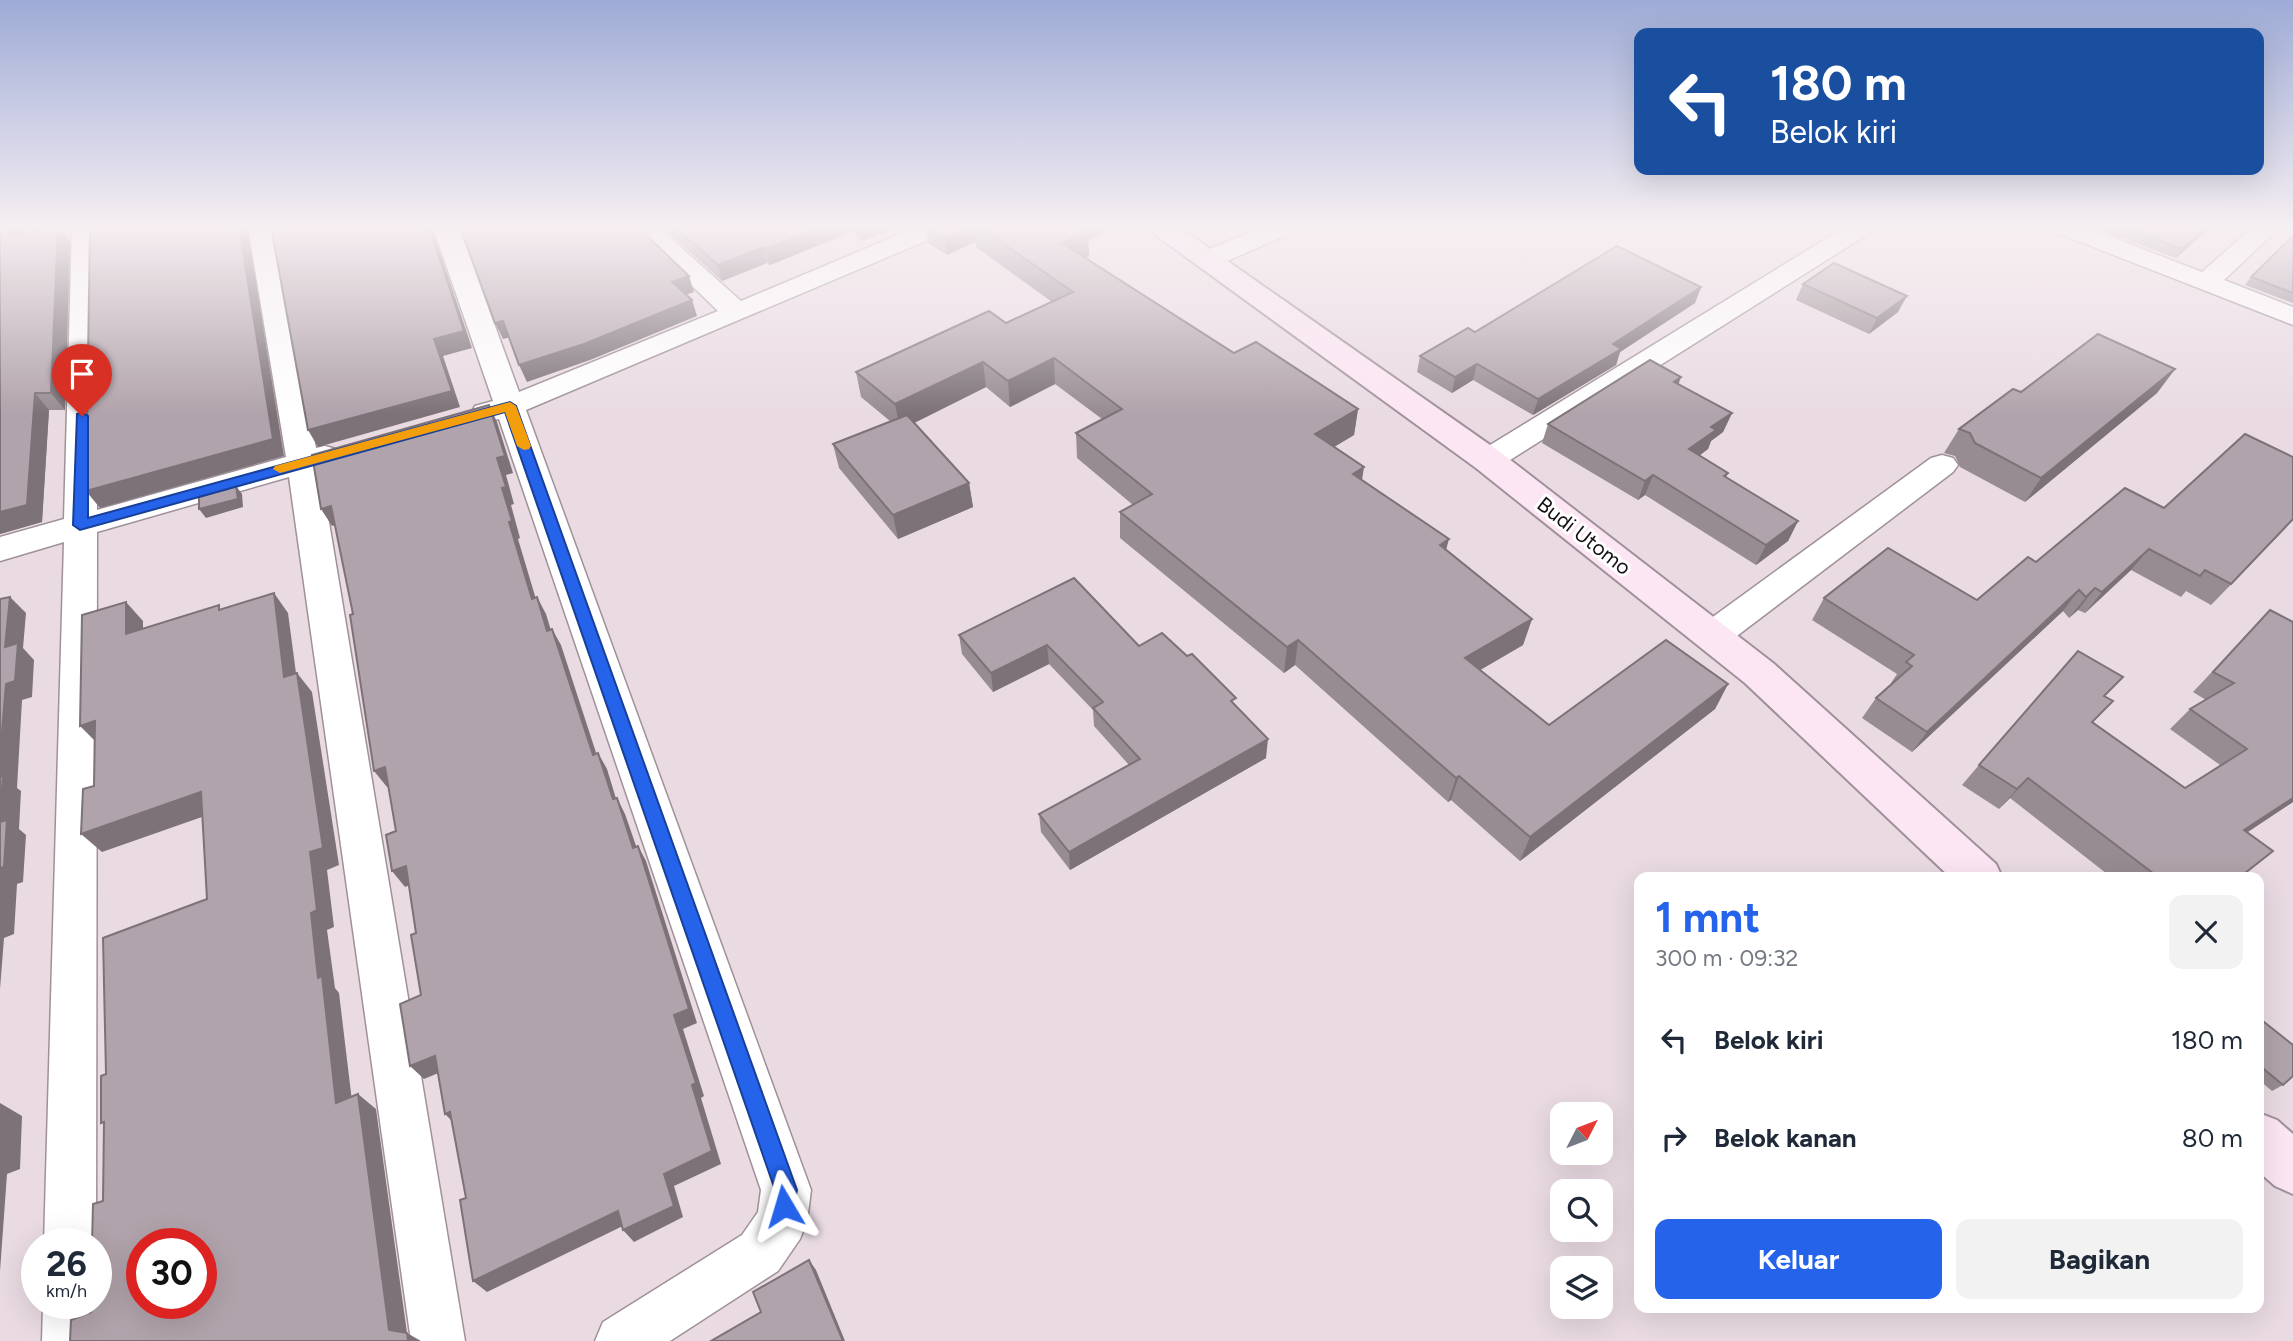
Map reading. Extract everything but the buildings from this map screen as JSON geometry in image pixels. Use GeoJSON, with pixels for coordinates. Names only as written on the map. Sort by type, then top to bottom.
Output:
{"type":"FeatureCollection","features":[{"type":"Feature","properties":{"kind":"street"},"geometry":{"type":"LineString","coordinates":[[70,1228],[84,290]]}},
{"type":"Feature","properties":{"kind":"street"},"geometry":{"type":"LineString","coordinates":[[272,290],[303,462],[438,1341]]}},
{"type":"Feature","properties":{"kind":"street"},"geometry":{"type":"LineString","coordinates":[[468,290],[786,1190],[782,1221],[760,1253],[626,1340]]}},
{"type":"Feature","properties":{"kind":"street"},"geometry":{"type":"LineString","coordinates":[[711,290],[737,313]]}},
{"type":"Feature","properties":{"kind":"street"},"geometry":{"type":"LineString","coordinates":[[458,420],[510,406],[792,290]]}},
{"type":"Feature","properties":{"kind":"street","name":"Budi Utomo"},"geometry":{"type":"LineString","coordinates":[[1251,290],[1488,460],[1759,673],[1975,872]]}},
{"type":"Feature","properties":{"kind":"street"},"geometry":{"type":"LineString","coordinates":[[1488,460],[1762,290]]}},
{"type":"Feature","properties":{"kind":"street"},"geometry":{"type":"LineString","coordinates":[[2225,290],[2293,317]]}},
{"type":"Feature","properties":{"kind":"street"},"geometry":{"type":"LineString","coordinates":[[0,549],[355,448]]}},
{"type":"Feature","properties":{"kind":"street"},"geometry":{"type":"LineString","coordinates":[[1712,636],[1942,465]]}},
{"type":"Feature","properties":{"kind":"street"},"geometry":{"type":"LineString","coordinates":[[2264,1142],[2293,1168]]}},
{"type":"Feature","properties":{"kind":"street"},"geometry":{"type":"LineString","coordinates":[[69,1319],[69,1341]]}},
{"type":"Feature","properties":{"kind":"slow traffic"},"geometry":{"type":"LineString","coordinates":[[280,469],[510,406],[524,446]]}},
{"type":"Feature","properties":{"kind":"route"},"geometry":{"type":"LineString","coordinates":[[82,416],[80,525],[510,406],[786,1190],[784,1206]]}}]}
